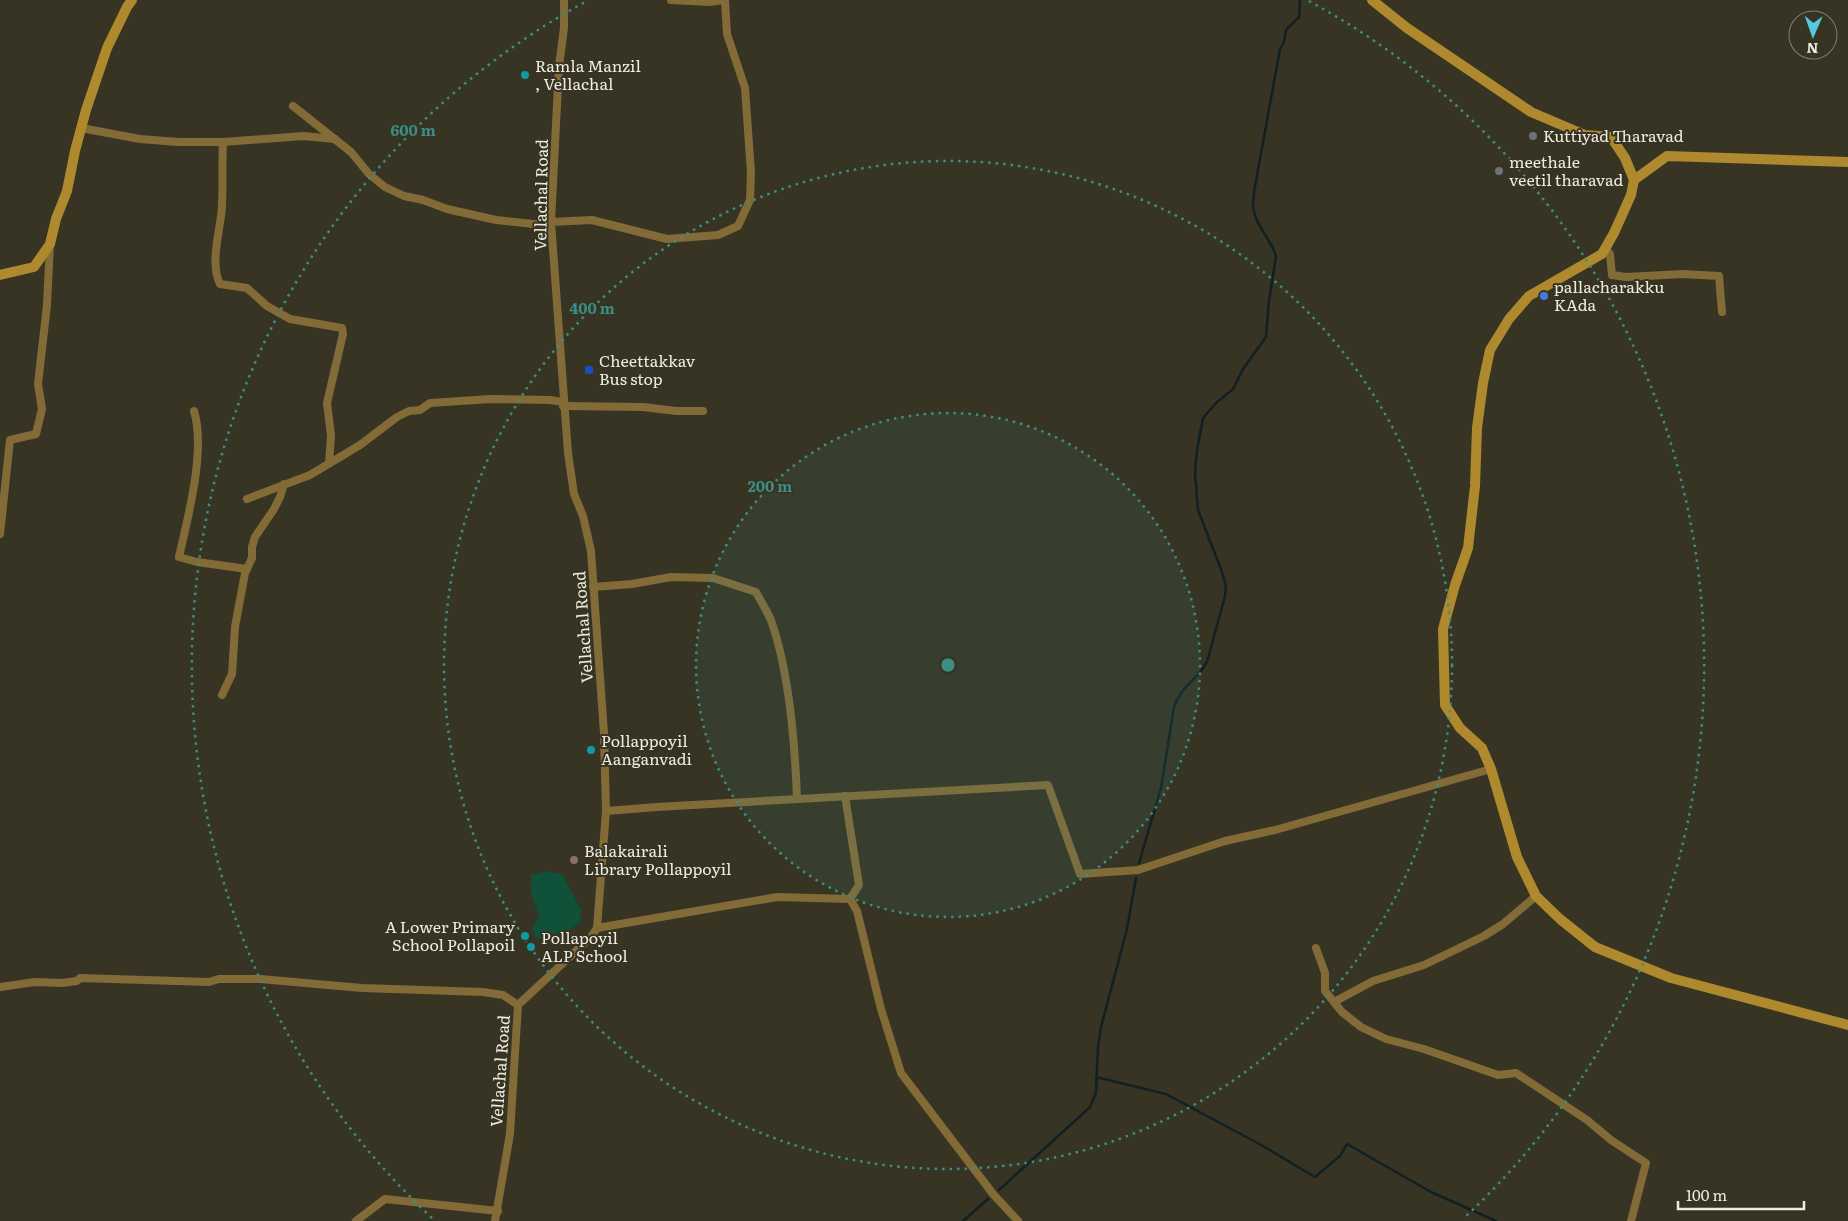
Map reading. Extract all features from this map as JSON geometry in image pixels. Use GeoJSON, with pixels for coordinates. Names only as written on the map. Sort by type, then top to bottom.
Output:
{"type":"FeatureCollection","features":[{"type":"Feature","properties":{"kind":"street"},"geometry":{"type":"LineString","coordinates":[[0,534],[10,440],[36,434],[42,409],[38,384],[47,305],[50,244],[56,219],[67,191],[81,128],[107,48],[132,0]]}},
{"type":"Feature","properties":{"kind":"street","name":"Vellachal Road"},"geometry":{"type":"LineString","coordinates":[[496,1221],[510,1134],[518,1005],[591,938],[597,928],[606,811],[604,733],[591,551],[583,516],[574,494],[563,404],[551,224],[559,76],[564,28],[564,0]]}},
{"type":"Feature","properties":{"kind":"street"},"geometry":{"type":"LineString","coordinates":[[293,106],[351,152],[369,174],[385,187],[404,196],[423,200],[447,209],[496,220],[551,224],[592,220],[667,239],[718,235],[738,226],[750,200],[751,174],[745,88],[728,34],[724,0],[710,2],[671,0]]}},
{"type":"Feature","properties":{"kind":"street"},"geometry":{"type":"LineString","coordinates":[[1372,0],[1408,28],[1532,112],[1585,134],[1611,137],[1625,158],[1634,180],[1630,195],[1614,233],[1602,254],[1529,296],[1509,319],[1490,350],[1477,428],[1475,486],[1469,540],[1444,628],[1443,672],[1445,705],[1460,728],[1482,748],[1491,769],[1517,857],[1536,896],[1594,947],[1671,978],[1848,1025]]}},
{"type":"Feature","properties":{"kind":"street"},"geometry":{"type":"LineString","coordinates":[[81,128],[140,139],[223,142],[303,136],[336,139]]}},
{"type":"Feature","properties":{"kind":"street"},"geometry":{"type":"LineString","coordinates":[[223,142],[222,206],[217,240],[216,268],[220,284],[247,288],[267,306],[290,319],[342,328],[343,334],[327,404],[332,435],[328,463]]}},
{"type":"Feature","properties":{"kind":"street"},"geometry":{"type":"LineString","coordinates":[[1634,180],[1667,156],[1848,162]]}},
{"type":"Feature","properties":{"kind":"street"},"geometry":{"type":"LineString","coordinates":[[0,275],[34,267],[50,244]]}},
{"type":"Feature","properties":{"kind":"street"},"geometry":{"type":"LineString","coordinates":[[1605,248],[1610,254],[1612,275],[1626,277],[1683,274],[1718,276],[1722,312]]}},
{"type":"Feature","properties":{"kind":"street"},"geometry":{"type":"LineString","coordinates":[[247,499],[310,475],[360,445],[397,417],[420,410],[430,403],[491,399],[550,400],[563,404],[703,411]]}},
{"type":"Feature","properties":{"kind":"street"},"geometry":{"type":"LineString","coordinates":[[194,410],[197,420],[197,467],[179,557],[197,562],[247,569]]}},
{"type":"Feature","properties":{"kind":"street"},"geometry":{"type":"LineString","coordinates":[[222,695],[232,674],[235,627],[247,569],[252,558],[255,537],[274,509],[284,484]]}},
{"type":"Feature","properties":{"kind":"street"},"geometry":{"type":"LineString","coordinates":[[593,587],[632,584],[671,577],[713,578],[756,592],[771,622],[782,661],[796,771],[797,799]]}},
{"type":"Feature","properties":{"kind":"street"},"geometry":{"type":"LineString","coordinates":[[606,811],[1048,785],[1080,874],[1138,870],[1224,841],[1274,830],[1491,769]]}},
{"type":"Feature","properties":{"kind":"street"},"geometry":{"type":"LineString","coordinates":[[845,796],[859,885],[850,899]]}},
{"type":"Feature","properties":{"kind":"street"},"geometry":{"type":"LineString","coordinates":[[1334,1002],[1373,981],[1424,965],[1484,936],[1503,924],[1536,896]]}},
{"type":"Feature","properties":{"kind":"street"},"geometry":{"type":"LineString","coordinates":[[597,928],[778,897],[850,899]]}},
{"type":"Feature","properties":{"kind":"street"},"geometry":{"type":"LineString","coordinates":[[850,899],[857,911],[881,1009],[901,1073],[993,1194],[1018,1221]]}},
{"type":"Feature","properties":{"kind":"street"},"geometry":{"type":"LineString","coordinates":[[1316,948],[1325,973],[1325,991],[1342,1012],[1361,1027],[1386,1039],[1424,1049],[1498,1075],[1516,1073],[1587,1120],[1610,1140],[1646,1164],[1631,1221]]}},
{"type":"Feature","properties":{"kind":"street"},"geometry":{"type":"LineString","coordinates":[[0,987],[35,982],[62,983],[88,978],[209,982],[220,979],[260,979],[362,988],[483,992],[503,995],[518,1005]]}},
{"type":"Feature","properties":{"kind":"street"},"geometry":{"type":"LineString","coordinates":[[356,1221],[385,1199],[498,1211]]}},
{"type":"Feature","properties":{"kind":"green space"},"geometry":{"type":"Polygon","coordinates":[[[546,871],[563,875],[581,910],[580,923],[556,938],[536,938],[532,930],[539,916],[531,892],[531,875],[546,871]]]}},
{"type":"Feature","properties":{"kind":"waterway"},"geometry":{"type":"LineString","coordinates":[[1139,863],[1161,788],[1174,707],[1185,688],[1199,674],[1207,662],[1225,596],[1226,586],[1222,572],[1198,510],[1195,473],[1197,450],[1203,418],[1217,402],[1233,389],[1243,369],[1266,337],[1269,300],[1276,257],[1273,248],[1257,221],[1253,208],[1254,192],[1280,49],[1284,42],[1286,30],[1299,17],[1300,0]]}},
{"type":"Feature","properties":{"kind":"waterway"},"geometry":{"type":"LineString","coordinates":[[999,1190],[1090,1107],[1096,1093],[1101,1027],[1127,929],[1136,878]]}},
{"type":"Feature","properties":{"kind":"waterway"},"geometry":{"type":"LineString","coordinates":[[1096,1077],[1166,1094],[1263,1146],[1315,1177],[1340,1156],[1347,1144],[1431,1192],[1496,1221]]}},
{"type":"Feature","properties":{"kind":"waterway"},"geometry":{"type":"LineString","coordinates":[[963,1221],[988,1199]]}},
{"type":"Feature","properties":{"kind":"place","name":"Ramla Manzil , Vellachal"},"geometry":{"type":"Point","coordinates":[525,75]}},
{"type":"Feature","properties":{"kind":"place","name":"Kuttiyad Tharavad"},"geometry":{"type":"Point","coordinates":[1533,136]}},
{"type":"Feature","properties":{"kind":"place","name":"meethale veetil tharavad"},"geometry":{"type":"Point","coordinates":[1499,171]}},
{"type":"Feature","properties":{"kind":"place","name":"pallacharakku KAda"},"geometry":{"type":"Point","coordinates":[1544,296]}},
{"type":"Feature","properties":{"kind":"place","name":"Cheettakkav Bus stop"},"geometry":{"type":"Point","coordinates":[589,370]}},
{"type":"Feature","properties":{"kind":"place","name":"Pollappoyil Aanganvadi"},"geometry":{"type":"Point","coordinates":[591,750]}},
{"type":"Feature","properties":{"kind":"place","name":"Balakairali Library Pollappoyil"},"geometry":{"type":"Point","coordinates":[574,860]}},
{"type":"Feature","properties":{"kind":"place","name":"A Lower Primary School Pollapoil"},"geometry":{"type":"Point","coordinates":[525,936]}},
{"type":"Feature","properties":{"kind":"place","name":"Pollapoyil ALP School"},"geometry":{"type":"Point","coordinates":[531,947]}}]}
